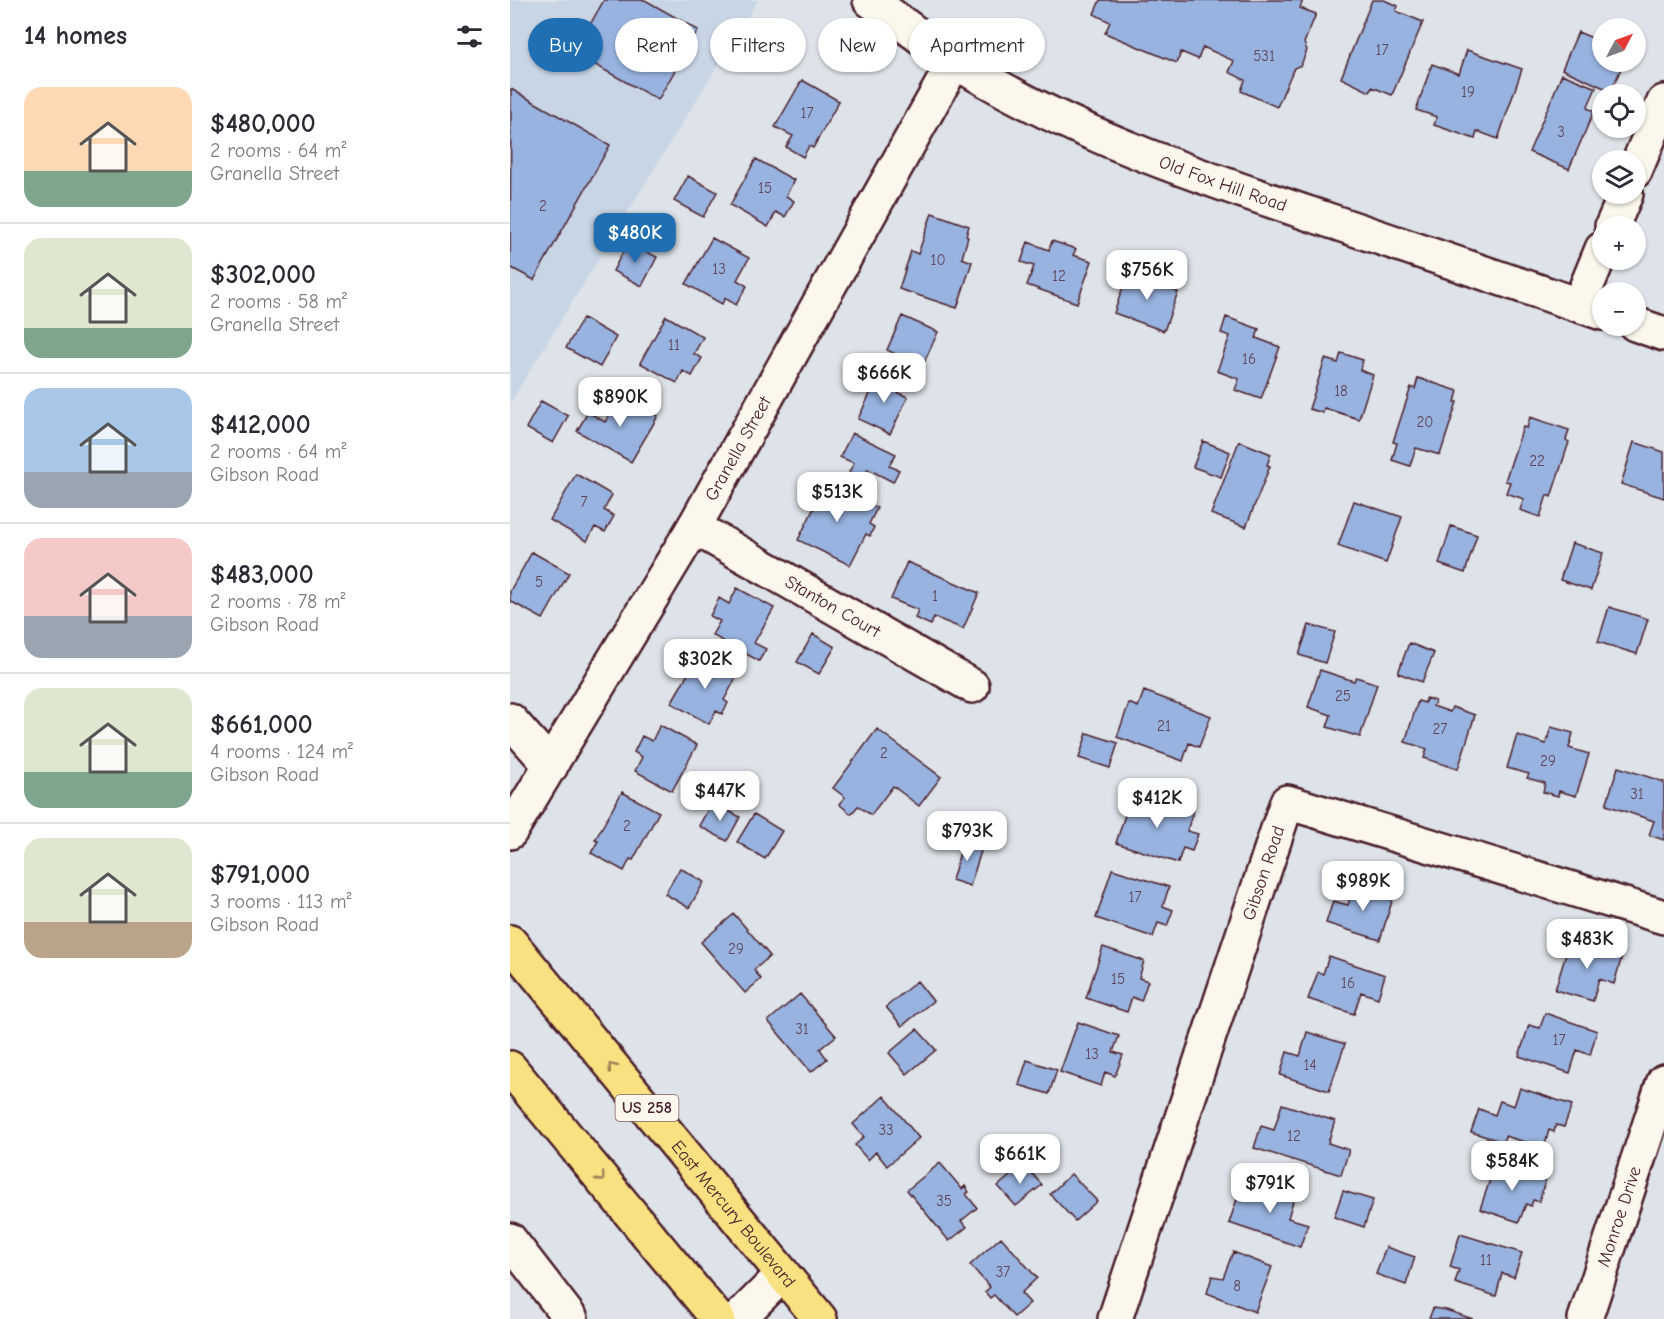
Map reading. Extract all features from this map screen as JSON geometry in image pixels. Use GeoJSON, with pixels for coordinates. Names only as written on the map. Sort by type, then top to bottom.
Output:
{"type":"FeatureCollection","features":[{"type":"Feature","properties":{"kind":"main road","name":"East Mercury Boulevard"},"geometry":{"type":"LineString","coordinates":[[510,942],[820,1319]]}},
{"type":"Feature","properties":{"kind":"main road"},"geometry":{"type":"LineString","coordinates":[[510,1068],[718,1319]]}},
{"type":"Feature","properties":{"kind":"main road"},"geometry":{"type":"LineString","coordinates":[[510,1085],[575,1146]]}},
{"type":"Feature","properties":{"kind":"street","name":"Old Fox Hill Road"},"geometry":{"type":"LineString","coordinates":[[870,0],[909,28]]}},
{"type":"Feature","properties":{"kind":"street","name":"Granella Street"},"geometry":{"type":"LineString","coordinates":[[510,832],[694,527],[949,72]]}},
{"type":"Feature","properties":{"kind":"street","name":"Old Fox Hill Road"},"geometry":{"type":"LineString","coordinates":[[974,72],[1034,106],[1107,140],[1184,171],[1590,309]]}},
{"type":"Feature","properties":{"kind":"street"},"geometry":{"type":"LineString","coordinates":[[1644,150],[1664,102]]}},
{"type":"Feature","properties":{"kind":"street"},"geometry":{"type":"LineString","coordinates":[[1590,309],[1598,270]]}},
{"type":"Feature","properties":{"kind":"street"},"geometry":{"type":"LineString","coordinates":[[1646,328],[1664,334]]}},
{"type":"Feature","properties":{"kind":"street","name":"Stanton Court"},"geometry":{"type":"LineString","coordinates":[[694,527],[972,686]]}},
{"type":"Feature","properties":{"kind":"street"},"geometry":{"type":"LineString","coordinates":[[510,720],[551,766]]}},
{"type":"Feature","properties":{"kind":"street","name":"Gibson Road"},"geometry":{"type":"LineString","coordinates":[[1115,1319],[1287,802],[1664,917]]}},
{"type":"Feature","properties":{"kind":"street","name":"Monroe Drive"},"geometry":{"type":"LineString","coordinates":[[1585,1319],[1664,1081]]}},
{"type":"Feature","properties":{"kind":"street"},"geometry":{"type":"LineString","coordinates":[[510,1240],[571,1319]]}},
{"type":"Feature","properties":{"kind":"street"},"geometry":{"type":"LineString","coordinates":[[738,1319],[783,1274]]}},
{"type":"Feature","properties":{"kind":"shaded area"},"geometry":{"type":"Polygon","coordinates":[[[510,0],[758,0],[747,18],[710,18],[710,72],[714,72],[510,403],[510,0]]]}},
{"type":"Feature","properties":{"kind":"building"},"geometry":{"type":"Polygon","coordinates":[[[604,0],[645,0],[677,18],[615,18],[615,72],[674,72],[658,100],[603,69],[603,18],[594,18],[604,0]]]}},
{"type":"Feature","properties":{"kind":"building"},"geometry":{"type":"Polygon","coordinates":[[[1100,0],[1303,0],[1300,8],[1316,14],[1304,43],[1307,50],[1301,65],[1294,68],[1277,107],[1241,91],[1245,80],[1229,72],[1234,61],[1203,47],[1198,59],[1181,52],[1177,63],[1105,33],[1110,22],[1094,14],[1100,0]]]}},
{"type":"Feature","properties":{"kind":"building"},"geometry":{"type":"Polygon","coordinates":[[[1372,0],[1384,0],[1398,6],[1396,11],[1423,22],[1392,95],[1372,87],[1370,92],[1341,78],[1372,0]]]}},
{"type":"Feature","properties":{"kind":"building"},"geometry":{"type":"Polygon","coordinates":[[[1578,32],[1592,38],[1592,72],[1620,72],[1614,84],[1595,84],[1562,69],[1578,32]]]}},
{"type":"Feature","properties":{"kind":"building"},"geometry":{"type":"Polygon","coordinates":[[[1467,50],[1522,69],[1498,139],[1477,131],[1475,139],[1434,125],[1437,117],[1416,110],[1432,64],[1459,74],[1467,50]]]}},
{"type":"Feature","properties":{"kind":"building"},"geometry":{"type":"Polygon","coordinates":[[[1562,74],[1592,86],[1592,97],[1587,108],[1592,110],[1592,116],[1569,169],[1529,152],[1562,74]]]}},
{"type":"Feature","properties":{"kind":"building"},"geometry":{"type":"Polygon","coordinates":[[[802,80],[839,101],[813,148],[809,146],[803,157],[786,147],[793,136],[775,127],[802,80]]]}},
{"type":"Feature","properties":{"kind":"building"},"geometry":{"type":"Polygon","coordinates":[[[511,89],[610,145],[534,280],[510,267],[511,89]]]}},
{"type":"Feature","properties":{"kind":"building"},"geometry":{"type":"Polygon","coordinates":[[[756,159],[794,180],[786,196],[794,201],[785,217],[776,212],[768,227],[730,205],[756,159]]]}},
{"type":"Feature","properties":{"kind":"building"},"geometry":{"type":"Polygon","coordinates":[[[688,176],[717,192],[703,217],[674,201],[688,176]]]}},
{"type":"Feature","properties":{"kind":"building"},"geometry":{"type":"Polygon","coordinates":[[[932,213],[969,226],[962,258],[972,262],[957,308],[899,289],[911,251],[918,254],[932,213]]]}},
{"type":"Feature","properties":{"kind":"building"},"geometry":{"type":"Polygon","coordinates":[[[712,238],[749,258],[737,280],[747,286],[736,305],[725,298],[722,304],[686,284],[712,238]]]}},
{"type":"Feature","properties":{"kind":"building"},"geometry":{"type":"Polygon","coordinates":[[[1052,241],[1076,249],[1073,255],[1092,261],[1077,303],[1027,285],[1034,266],[1021,262],[1028,242],[1049,250],[1052,241]]]}},
{"type":"Feature","properties":{"kind":"building"},"geometry":{"type":"Polygon","coordinates":[[[628,242],[657,257],[642,286],[613,271],[628,242]]]}},
{"type":"Feature","properties":{"kind":"building"},"geometry":{"type":"Polygon","coordinates":[[[1146,272],[1164,278],[1162,286],[1178,292],[1164,331],[1114,313],[1127,275],[1143,281],[1146,272]]]}},
{"type":"Feature","properties":{"kind":"building"},"geometry":{"type":"Polygon","coordinates":[[[666,316],[703,337],[694,354],[702,358],[692,376],[683,371],[677,383],[640,363],[666,316]]]}},
{"type":"Feature","properties":{"kind":"building"},"geometry":{"type":"Polygon","coordinates":[[[902,316],[938,332],[922,367],[887,350],[902,316]]]}},
{"type":"Feature","properties":{"kind":"building"},"geometry":{"type":"Polygon","coordinates":[[[1226,317],[1259,329],[1256,338],[1280,347],[1261,399],[1235,390],[1239,379],[1217,371],[1230,336],[1221,333],[1226,317]]]}},
{"type":"Feature","properties":{"kind":"building"},"geometry":{"type":"Polygon","coordinates":[[[583,318],[616,337],[600,367],[566,348],[583,318]]]}},
{"type":"Feature","properties":{"kind":"building"},"geometry":{"type":"Polygon","coordinates":[[[1341,353],[1363,360],[1360,370],[1373,375],[1359,419],[1324,408],[1323,413],[1309,409],[1325,359],[1338,363],[1341,353]]]}},
{"type":"Feature","properties":{"kind":"building"},"geometry":{"type":"Polygon","coordinates":[[[880,373],[902,384],[898,393],[908,397],[890,434],[858,419],[880,373]]]}},
{"type":"Feature","properties":{"kind":"building"},"geometry":{"type":"Polygon","coordinates":[[[1418,378],[1458,391],[1455,402],[1457,402],[1440,455],[1416,448],[1410,466],[1392,460],[1397,443],[1393,442],[1411,387],[1415,389],[1418,378]]]}},
{"type":"Feature","properties":{"kind":"building"},"geometry":{"type":"Polygon","coordinates":[[[621,395],[658,416],[631,462],[577,431],[588,412],[605,422],[621,395]]]}},
{"type":"Feature","properties":{"kind":"building"},"geometry":{"type":"Polygon","coordinates":[[[541,401],[568,416],[553,443],[526,428],[541,401]]]}},
{"type":"Feature","properties":{"kind":"building"},"geometry":{"type":"Polygon","coordinates":[[[1530,417],[1569,430],[1566,440],[1569,442],[1551,497],[1547,495],[1540,517],[1520,510],[1524,499],[1506,493],[1510,482],[1505,481],[1523,427],[1527,428],[1530,417]]]}},
{"type":"Feature","properties":{"kind":"building"},"geometry":{"type":"Polygon","coordinates":[[[852,433],[896,454],[889,466],[899,470],[893,482],[868,469],[863,479],[849,472],[854,463],[840,457],[852,433]]]}},
{"type":"Feature","properties":{"kind":"building"},"geometry":{"type":"Polygon","coordinates":[[[1203,441],[1230,452],[1221,477],[1193,467],[1203,441]]]}},
{"type":"Feature","properties":{"kind":"building"},"geometry":{"type":"Polygon","coordinates":[[[1239,441],[1271,454],[1267,465],[1270,466],[1246,527],[1211,514],[1239,441]]]}},
{"type":"Feature","properties":{"kind":"building"},"geometry":{"type":"Polygon","coordinates":[[[1634,442],[1664,452],[1664,498],[1621,484],[1634,442]]]}},
{"type":"Feature","properties":{"kind":"building"},"geometry":{"type":"Polygon","coordinates":[[[576,474],[612,495],[604,510],[614,516],[605,532],[595,527],[587,541],[550,520],[576,474]]]}},
{"type":"Feature","properties":{"kind":"building"},"geometry":{"type":"Polygon","coordinates":[[[816,483],[824,487],[826,483],[877,508],[869,524],[874,527],[870,536],[866,534],[850,565],[798,540],[816,504],[807,500],[816,483]]]}},
{"type":"Feature","properties":{"kind":"building"},"geometry":{"type":"Polygon","coordinates":[[[1354,501],[1402,517],[1386,563],[1338,546],[1354,501]]]}},
{"type":"Feature","properties":{"kind":"building"},"geometry":{"type":"Polygon","coordinates":[[[1451,526],[1477,535],[1465,573],[1439,564],[1451,526]]]}},
{"type":"Feature","properties":{"kind":"building"},"geometry":{"type":"Polygon","coordinates":[[[1572,543],[1603,553],[1591,590],[1560,580],[1572,543]]]}},
{"type":"Feature","properties":{"kind":"building"},"geometry":{"type":"Polygon","coordinates":[[[532,552],[569,573],[543,619],[510,601],[510,591],[532,552]]]}},
{"type":"Feature","properties":{"kind":"building"},"geometry":{"type":"Polygon","coordinates":[[[907,562],[979,593],[963,629],[934,617],[931,625],[915,618],[918,610],[891,599],[907,562]]]}},
{"type":"Feature","properties":{"kind":"building"},"geometry":{"type":"Polygon","coordinates":[[[737,588],[774,608],[754,643],[766,649],[759,661],[712,635],[720,621],[710,616],[719,598],[729,604],[737,588]]]}},
{"type":"Feature","properties":{"kind":"building"},"geometry":{"type":"Polygon","coordinates":[[[1609,607],[1648,619],[1637,654],[1598,642],[1609,607]]]}},
{"type":"Feature","properties":{"kind":"building"},"geometry":{"type":"Polygon","coordinates":[[[1309,625],[1335,632],[1325,663],[1299,655],[1309,625]]]}},
{"type":"Feature","properties":{"kind":"building"},"geometry":{"type":"Polygon","coordinates":[[[813,634],[835,647],[819,674],[797,662],[813,634]]]}},
{"type":"Feature","properties":{"kind":"building"},"geometry":{"type":"Polygon","coordinates":[[[1409,643],[1434,653],[1422,682],[1398,673],[1409,643]]]}},
{"type":"Feature","properties":{"kind":"building"},"geometry":{"type":"Polygon","coordinates":[[[699,655],[737,676],[724,700],[728,703],[722,714],[716,711],[709,724],[671,703],[699,655]]]}},
{"type":"Feature","properties":{"kind":"building"},"geometry":{"type":"Polygon","coordinates":[[[1320,670],[1354,681],[1356,677],[1377,684],[1360,737],[1327,727],[1331,715],[1308,707],[1320,670]]]}},
{"type":"Feature","properties":{"kind":"building"},"geometry":{"type":"Polygon","coordinates":[[[1144,691],[1211,716],[1199,747],[1189,743],[1183,761],[1117,737],[1129,703],[1138,707],[1144,691]]]}},
{"type":"Feature","properties":{"kind":"building"},"geometry":{"type":"Polygon","coordinates":[[[1426,698],[1435,701],[1433,706],[1450,712],[1452,707],[1475,715],[1458,769],[1424,758],[1427,749],[1405,742],[1418,701],[1425,703],[1426,698]]]}},
{"type":"Feature","properties":{"kind":"building"},"geometry":{"type":"Polygon","coordinates":[[[660,725],[697,745],[672,791],[635,771],[642,757],[634,752],[642,736],[652,741],[660,725]]]}},
{"type":"Feature","properties":{"kind":"building"},"geometry":{"type":"Polygon","coordinates":[[[1551,727],[1573,733],[1569,748],[1589,754],[1576,796],[1559,791],[1558,796],[1543,792],[1545,783],[1527,778],[1529,774],[1507,768],[1517,735],[1546,744],[1551,727]]]}},
{"type":"Feature","properties":{"kind":"building"},"geometry":{"type":"Polygon","coordinates":[[[877,729],[941,777],[919,806],[893,786],[871,815],[858,806],[851,814],[839,804],[845,797],[833,788],[877,729]]]}},
{"type":"Feature","properties":{"kind":"building"},"geometry":{"type":"Polygon","coordinates":[[[1087,733],[1118,743],[1110,768],[1079,758],[1087,733]]]}},
{"type":"Feature","properties":{"kind":"building"},"geometry":{"type":"Polygon","coordinates":[[[1618,767],[1664,782],[1664,840],[1649,835],[1654,821],[1606,805],[1618,767]]]}},
{"type":"Feature","properties":{"kind":"building"},"geometry":{"type":"Polygon","coordinates":[[[622,792],[659,812],[633,860],[630,859],[624,871],[591,853],[598,841],[595,840],[622,792]]]}},
{"type":"Feature","properties":{"kind":"building"},"geometry":{"type":"Polygon","coordinates":[[[1132,793],[1193,812],[1187,831],[1198,834],[1192,851],[1183,848],[1178,863],[1116,843],[1132,793]]]}},
{"type":"Feature","properties":{"kind":"building"},"geometry":{"type":"Polygon","coordinates":[[[712,802],[740,817],[727,841],[699,826],[712,802]]]}},
{"type":"Feature","properties":{"kind":"building"},"geometry":{"type":"Polygon","coordinates":[[[754,814],[782,831],[765,859],[737,842],[754,814]]]}},
{"type":"Feature","properties":{"kind":"building"},"geometry":{"type":"Polygon","coordinates":[[[964,839],[983,845],[970,886],[952,880],[964,839]]]}},
{"type":"Feature","properties":{"kind":"building"},"geometry":{"type":"Polygon","coordinates":[[[680,868],[704,882],[689,908],[665,894],[680,868]]]}},
{"type":"Feature","properties":{"kind":"building"},"geometry":{"type":"Polygon","coordinates":[[[1112,869],[1169,887],[1163,906],[1173,910],[1167,926],[1158,923],[1153,937],[1096,918],[1112,869]]]}},
{"type":"Feature","properties":{"kind":"building"},"geometry":{"type":"Polygon","coordinates":[[[1355,882],[1394,895],[1380,940],[1326,923],[1333,901],[1348,905],[1355,882]]]}},
{"type":"Feature","properties":{"kind":"building"},"geometry":{"type":"Polygon","coordinates":[[[734,914],[770,956],[754,970],[761,979],[745,993],[701,942],[734,914]]]}},
{"type":"Feature","properties":{"kind":"building"},"geometry":{"type":"Polygon","coordinates":[[[1570,941],[1622,956],[1614,984],[1599,979],[1593,1001],[1555,990],[1570,941]]]}},
{"type":"Feature","properties":{"kind":"building"},"geometry":{"type":"Polygon","coordinates":[[[1103,947],[1144,961],[1139,978],[1148,981],[1141,1001],[1132,997],[1127,1012],[1086,998],[1103,947]]]}},
{"type":"Feature","properties":{"kind":"building"},"geometry":{"type":"Polygon","coordinates":[[[1329,956],[1385,975],[1378,998],[1361,992],[1354,1014],[1308,999],[1318,972],[1323,974],[1329,956]]]}},
{"type":"Feature","properties":{"kind":"building"},"geometry":{"type":"Polygon","coordinates":[[[917,981],[933,1001],[902,1026],[886,1007],[917,981]]]}},
{"type":"Feature","properties":{"kind":"building"},"geometry":{"type":"Polygon","coordinates":[[[800,994],[836,1036],[820,1049],[827,1059],[811,1072],[768,1021],[800,994]]]}},
{"type":"Feature","properties":{"kind":"building"},"geometry":{"type":"Polygon","coordinates":[[[1545,1013],[1597,1031],[1590,1055],[1577,1050],[1570,1073],[1519,1056],[1529,1025],[1540,1028],[1545,1013]]]}},
{"type":"Feature","properties":{"kind":"building"},"geometry":{"type":"Polygon","coordinates":[[[1078,1022],[1119,1036],[1113,1052],[1123,1055],[1115,1076],[1105,1072],[1101,1086],[1060,1072],[1078,1022]]]}},
{"type":"Feature","properties":{"kind":"building"},"geometry":{"type":"Polygon","coordinates":[[[917,1029],[936,1050],[907,1074],[889,1053],[917,1029]]]}},
{"type":"Feature","properties":{"kind":"building"},"geometry":{"type":"Polygon","coordinates":[[[1307,1032],[1345,1044],[1329,1091],[1280,1075],[1287,1052],[1300,1056],[1307,1032]]]}},
{"type":"Feature","properties":{"kind":"building"},"geometry":{"type":"Polygon","coordinates":[[[1027,1060],[1057,1070],[1049,1094],[1019,1085],[1027,1060]]]}},
{"type":"Feature","properties":{"kind":"building"},"geometry":{"type":"Polygon","coordinates":[[[1520,1088],[1572,1105],[1564,1127],[1556,1125],[1554,1132],[1549,1130],[1544,1148],[1505,1136],[1503,1142],[1471,1132],[1479,1109],[1495,1115],[1500,1101],[1514,1106],[1520,1088]]]}},
{"type":"Feature","properties":{"kind":"building"},"geometry":{"type":"Polygon","coordinates":[[[884,1096],[919,1138],[887,1166],[876,1152],[868,1160],[855,1145],[864,1137],[853,1124],[884,1096]]]}},
{"type":"Feature","properties":{"kind":"building"},"geometry":{"type":"Polygon","coordinates":[[[1282,1104],[1335,1121],[1328,1143],[1349,1150],[1341,1175],[1254,1148],[1261,1126],[1274,1130],[1282,1104]]]}},
{"type":"Feature","properties":{"kind":"building"},"geometry":{"type":"Polygon","coordinates":[[[1496,1162],[1546,1178],[1539,1202],[1533,1200],[1531,1206],[1526,1204],[1519,1222],[1480,1209],[1496,1162]]]}},
{"type":"Feature","properties":{"kind":"building"},"geometry":{"type":"Polygon","coordinates":[[[940,1163],[962,1189],[965,1186],[969,1192],[966,1194],[977,1208],[961,1221],[967,1227],[949,1241],[907,1190],[940,1163]]]}},
{"type":"Feature","properties":{"kind":"building"},"geometry":{"type":"Polygon","coordinates":[[[1024,1164],[1042,1185],[1016,1206],[998,1186],[1024,1164]]]}},
{"type":"Feature","properties":{"kind":"building"},"geometry":{"type":"Polygon","coordinates":[[[1071,1174],[1097,1201],[1075,1221],[1050,1194],[1071,1174]]]}},
{"type":"Feature","properties":{"kind":"building"},"geometry":{"type":"Polygon","coordinates":[[[1257,1179],[1296,1191],[1288,1218],[1308,1224],[1300,1247],[1229,1223],[1237,1199],[1243,1201],[1245,1195],[1251,1197],[1257,1179]]]}},
{"type":"Feature","properties":{"kind":"building"},"geometry":{"type":"Polygon","coordinates":[[[1343,1191],[1373,1200],[1364,1227],[1334,1217],[1343,1191]]]}},
{"type":"Feature","properties":{"kind":"building"},"geometry":{"type":"Polygon","coordinates":[[[1460,1234],[1522,1253],[1514,1277],[1502,1273],[1496,1296],[1455,1283],[1459,1270],[1450,1267],[1460,1234]]]}},
{"type":"Feature","properties":{"kind":"building"},"geometry":{"type":"Polygon","coordinates":[[[1001,1237],[1037,1278],[1021,1293],[1030,1303],[1014,1317],[994,1295],[990,1298],[985,1292],[990,1287],[970,1265],[1001,1237]]]}},
{"type":"Feature","properties":{"kind":"building"},"geometry":{"type":"Polygon","coordinates":[[[1386,1247],[1415,1257],[1406,1285],[1376,1274],[1386,1247]]]}},
{"type":"Feature","properties":{"kind":"building"},"geometry":{"type":"Polygon","coordinates":[[[1233,1252],[1272,1267],[1255,1312],[1207,1293],[1212,1276],[1223,1278],[1233,1252]]]}},
{"type":"Feature","properties":{"kind":"building"},"geometry":{"type":"Polygon","coordinates":[[[1433,1308],[1446,1310],[1473,1319],[1429,1319],[1433,1308]]]}}]}
